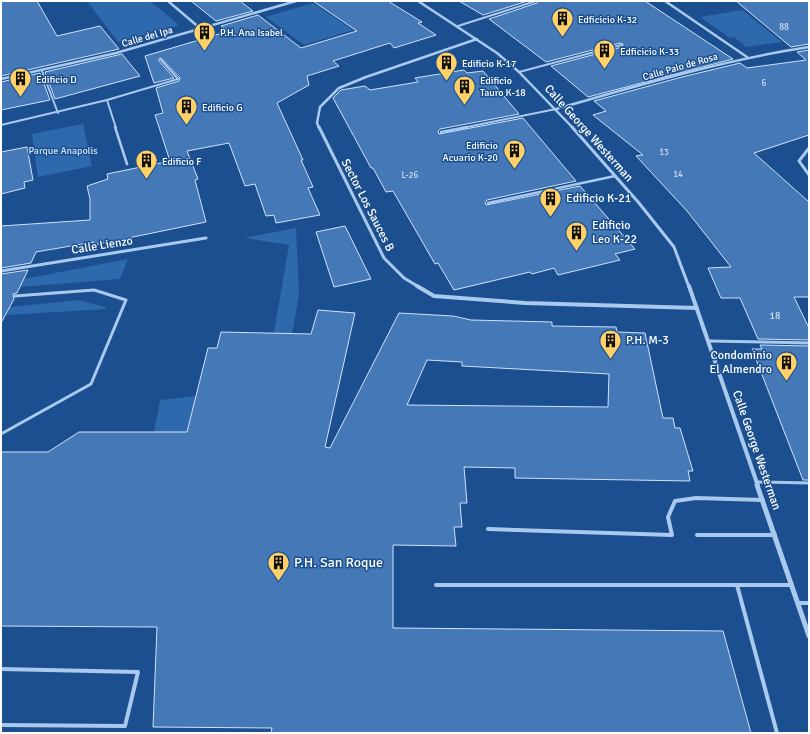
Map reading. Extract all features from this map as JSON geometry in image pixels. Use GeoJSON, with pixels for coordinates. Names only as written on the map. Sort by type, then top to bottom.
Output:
{"type":"FeatureCollection","features":[{"type":"Feature","properties":{"kind":"street"},"geometry":{"type":"LineString","coordinates":[[168,1],[201,29]]}},
{"type":"Feature","properties":{"kind":"street","name":"Calle del Ipa"},"geometry":{"type":"LineString","coordinates":[[1,79],[42,71],[116,53],[296,1]]}},
{"type":"Feature","properties":{"kind":"street","name":"Calle George Westerman"},"geometry":{"type":"LineString","coordinates":[[418,1],[497,53],[519,72],[556,109],[615,176],[674,247],[698,308],[809,636]]}},
{"type":"Feature","properties":{"kind":"street"},"geometry":{"type":"LineString","coordinates":[[665,1],[747,56]]}},
{"type":"Feature","properties":{"kind":"street","name":"Sector Los Sauces B"},"geometry":{"type":"LineString","coordinates":[[477,39],[366,77],[339,88],[320,107],[317,123],[384,258],[404,278],[434,296],[525,303],[698,308]]}},
{"type":"Feature","properties":{"kind":"street","name":"Calle Palo de Rosa"},"geometry":{"type":"LineString","coordinates":[[556,109],[747,56],[809,47]]}},
{"type":"Feature","properties":{"kind":"street"},"geometry":{"type":"LineString","coordinates":[[809,148],[799,161],[809,175]]}},
{"type":"Feature","properties":{"kind":"street","name":"Calle Lienzo"},"geometry":{"type":"LineString","coordinates":[[1,271],[206,238]]}},
{"type":"Feature","properties":{"kind":"lane"},"geometry":{"type":"LineString","coordinates":[[458,26],[536,1]]}},
{"type":"Feature","properties":{"kind":"lane"},"geometry":{"type":"LineString","coordinates":[[519,72],[621,45]]}},
{"type":"Feature","properties":{"kind":"lane"},"geometry":{"type":"LineString","coordinates":[[1,125],[58,113],[178,79],[161,60]]}},
{"type":"Feature","properties":{"kind":"lane"},"geometry":{"type":"LineString","coordinates":[[42,71],[58,113]]}},
{"type":"Feature","properties":{"kind":"lane"},"geometry":{"type":"LineString","coordinates":[[107,100],[127,164]]}},
{"type":"Feature","properties":{"kind":"lane"},"geometry":{"type":"LineString","coordinates":[[441,132],[556,109]]}},
{"type":"Feature","properties":{"kind":"lane"},"geometry":{"type":"LineString","coordinates":[[488,203],[615,176]]}},
{"type":"Feature","properties":{"kind":"lane"},"geometry":{"type":"LineString","coordinates":[[1,434],[91,384],[126,300],[94,290],[15,296]]}},
{"type":"Feature","properties":{"kind":"lane"},"geometry":{"type":"LineString","coordinates":[[709,341],[809,343]]}},
{"type":"Feature","properties":{"kind":"lane"},"geometry":{"type":"LineString","coordinates":[[757,482],[809,483]]}},
{"type":"Feature","properties":{"kind":"lane"},"geometry":{"type":"LineString","coordinates":[[488,529],[672,535],[668,517],[675,501],[696,498],[763,500]]}},
{"type":"Feature","properties":{"kind":"lane"},"geometry":{"type":"LineString","coordinates":[[696,535],[775,535]]}},
{"type":"Feature","properties":{"kind":"lane"},"geometry":{"type":"LineString","coordinates":[[436,585],[792,585]]}},
{"type":"Feature","properties":{"kind":"lane"},"geometry":{"type":"LineString","coordinates":[[737,585],[777,733]]}},
{"type":"Feature","properties":{"kind":"lane"},"geometry":{"type":"LineString","coordinates":[[798,603],[809,603]]}},
{"type":"Feature","properties":{"kind":"lane"},"geometry":{"type":"LineString","coordinates":[[1,669],[138,672],[125,726],[1,725]]}},
{"type":"Feature","properties":{"kind":"green space"},"geometry":{"type":"Polygon","coordinates":[[[87,1],[150,1],[178,24],[177,26],[118,42],[87,1]]]}},
{"type":"Feature","properties":{"kind":"green space"},"geometry":{"type":"Polygon","coordinates":[[[313,3],[353,30],[304,45],[266,17],[313,3]]]}},
{"type":"Feature","properties":{"kind":"green space"},"geometry":{"type":"Polygon","coordinates":[[[742,10],[782,42],[746,47],[734,37],[730,38],[700,17],[742,10]]]}},
{"type":"Feature","properties":{"kind":"green space","name":"Parque Anapolis"},"geometry":{"type":"Polygon","coordinates":[[[83,124],[92,166],[38,177],[32,134],[83,124]]]}},
{"type":"Feature","properties":{"kind":"green space"},"geometry":{"type":"Polygon","coordinates":[[[296,228],[299,296],[275,425],[197,423],[185,432],[154,432],[160,400],[196,396],[263,397],[289,245],[244,238],[296,228]]]}},
{"type":"Feature","properties":{"kind":"green space"},"geometry":{"type":"Polygon","coordinates":[[[128,259],[120,279],[20,287],[24,279],[128,259]]]}},
{"type":"Feature","properties":{"kind":"green space"},"geometry":{"type":"Polygon","coordinates":[[[79,300],[105,307],[107,309],[6,315],[10,307],[79,300]]]}},
{"type":"Feature","properties":{"kind":"building"},"geometry":{"type":"Polygon","coordinates":[[[1,1],[37,1],[57,36],[100,26],[119,49],[1,76],[1,1]]]}},
{"type":"Feature","properties":{"kind":"building"},"geometry":{"type":"Polygon","coordinates":[[[191,1],[240,1],[253,11],[216,21],[191,1]]]}},
{"type":"Feature","properties":{"kind":"building"},"geometry":{"type":"Polygon","coordinates":[[[313,1],[388,1],[422,22],[418,23],[436,35],[394,48],[390,43],[333,61],[339,66],[307,76],[309,85],[277,103],[303,160],[301,160],[313,187],[308,188],[320,215],[276,223],[274,215],[266,216],[255,184],[245,186],[229,143],[187,151],[198,179],[195,180],[206,222],[94,245],[94,242],[36,252],[31,263],[1,268],[1,226],[90,220],[90,199],[87,186],[108,179],[107,174],[170,161],[155,115],[163,113],[156,88],[179,81],[180,78],[161,58],[159,61],[174,78],[154,83],[145,56],[226,32],[225,31],[227,30],[221,26],[258,15],[301,48],[357,31],[313,1]]]}},
{"type":"Feature","properties":{"kind":"building"},"geometry":{"type":"Polygon","coordinates":[[[459,1],[528,1],[483,15],[459,1]]]}},
{"type":"Feature","properties":{"kind":"building"},"geometry":{"type":"Polygon","coordinates":[[[538,1],[645,1],[733,59],[588,97],[551,66],[622,47],[623,44],[620,43],[546,62],[489,19],[537,3],[538,1]]]}},
{"type":"Feature","properties":{"kind":"building"},"geometry":{"type":"Polygon","coordinates":[[[736,1],[809,1],[809,44],[791,47],[736,1]]]}},
{"type":"Feature","properties":{"kind":"building"},"geometry":{"type":"Polygon","coordinates":[[[809,50],[809,135],[754,153],[809,202],[809,297],[794,297],[809,328],[809,340],[758,339],[740,298],[721,298],[708,268],[731,267],[687,211],[636,156],[643,155],[593,115],[606,111],[594,101],[740,63],[747,68],[806,60],[797,52],[809,50]]]}},
{"type":"Feature","properties":{"kind":"building"},"geometry":{"type":"Polygon","coordinates":[[[122,54],[140,76],[55,99],[45,72],[122,54]]]}},
{"type":"Feature","properties":{"kind":"building"},"geometry":{"type":"Polygon","coordinates":[[[464,70],[467,73],[483,71],[519,114],[440,129],[438,131],[439,134],[523,118],[576,181],[487,200],[485,203],[486,205],[580,186],[635,249],[615,254],[620,260],[558,275],[554,268],[532,274],[530,272],[454,290],[438,263],[435,264],[393,191],[386,192],[373,168],[371,168],[333,98],[341,90],[365,86],[370,90],[418,82],[415,78],[464,70]]]}},
{"type":"Feature","properties":{"kind":"building"},"geometry":{"type":"Polygon","coordinates":[[[40,73],[50,100],[1,110],[1,82],[40,73]]]}},
{"type":"Feature","properties":{"kind":"building"},"geometry":{"type":"Polygon","coordinates":[[[27,147],[33,180],[24,182],[25,188],[1,194],[1,152],[27,147]]]}},
{"type":"Feature","properties":{"kind":"building"},"geometry":{"type":"Polygon","coordinates":[[[345,226],[371,279],[334,287],[316,232],[345,226]]]}},
{"type":"Feature","properties":{"kind":"building"},"geometry":{"type":"Polygon","coordinates":[[[28,270],[17,293],[13,294],[14,299],[1,323],[1,274],[28,270]]]}},
{"type":"Feature","properties":{"kind":"building"},"geometry":{"type":"Polygon","coordinates":[[[318,310],[355,313],[325,447],[330,448],[399,313],[453,316],[471,320],[552,322],[552,326],[616,327],[617,332],[645,333],[663,418],[673,418],[675,428],[680,428],[693,471],[688,471],[690,481],[515,478],[515,468],[464,467],[467,503],[460,503],[462,527],[454,527],[456,546],[393,545],[393,628],[723,631],[751,733],[271,733],[272,728],[153,727],[157,627],[1,626],[1,452],[48,452],[79,432],[187,432],[208,348],[217,348],[221,332],[311,334],[318,310]],[[427,360],[407,405],[608,407],[609,374],[462,366],[462,362],[427,360]]]}},
{"type":"Feature","properties":{"kind":"building"},"geometry":{"type":"Polygon","coordinates":[[[760,345],[809,346],[809,480],[803,480],[752,349],[762,349],[760,345]]]}},
{"type":"Feature","properties":{"kind":"place","name":"Edficicio K-32"},"geometry":{"type":"Point","coordinates":[563,38]}},
{"type":"Feature","properties":{"kind":"place","name":"P.H. Ana Isabel"},"geometry":{"type":"Point","coordinates":[205,52]}},
{"type":"Feature","properties":{"kind":"place","name":"Edficicio K-33"},"geometry":{"type":"Point","coordinates":[604,70]}},
{"type":"Feature","properties":{"kind":"place","name":"Edificio K-17"},"geometry":{"type":"Point","coordinates":[447,82]}},
{"type":"Feature","properties":{"kind":"place","name":"Edificio D"},"geometry":{"type":"Point","coordinates":[20,98]}},
{"type":"Feature","properties":{"kind":"place","name":"Edificio Tauro K-18"},"geometry":{"type":"Point","coordinates":[464,106]}},
{"type":"Feature","properties":{"kind":"place","name":"Edificio G"},"geometry":{"type":"Point","coordinates":[186,126]}},
{"type":"Feature","properties":{"kind":"place","name":"Edificio Acuario K-20"},"geometry":{"type":"Point","coordinates":[514,170]}},
{"type":"Feature","properties":{"kind":"place","name":"Edificio F"},"geometry":{"type":"Point","coordinates":[146,180]}},
{"type":"Feature","properties":{"kind":"place","name":"Edificio K-21"},"geometry":{"type":"Point","coordinates":[551,218]}},
{"type":"Feature","properties":{"kind":"place","name":"Edificio Leo K-22"},"geometry":{"type":"Point","coordinates":[577,252]}},
{"type":"Feature","properties":{"kind":"place","name":"P.H. M-3"},"geometry":{"type":"Point","coordinates":[610,360]}},
{"type":"Feature","properties":{"kind":"place","name":"Condominio El Almendro"},"geometry":{"type":"Point","coordinates":[787,382]}},
{"type":"Feature","properties":{"kind":"place","name":"P.H. San Roque"},"geometry":{"type":"Point","coordinates":[279,582]}}]}
